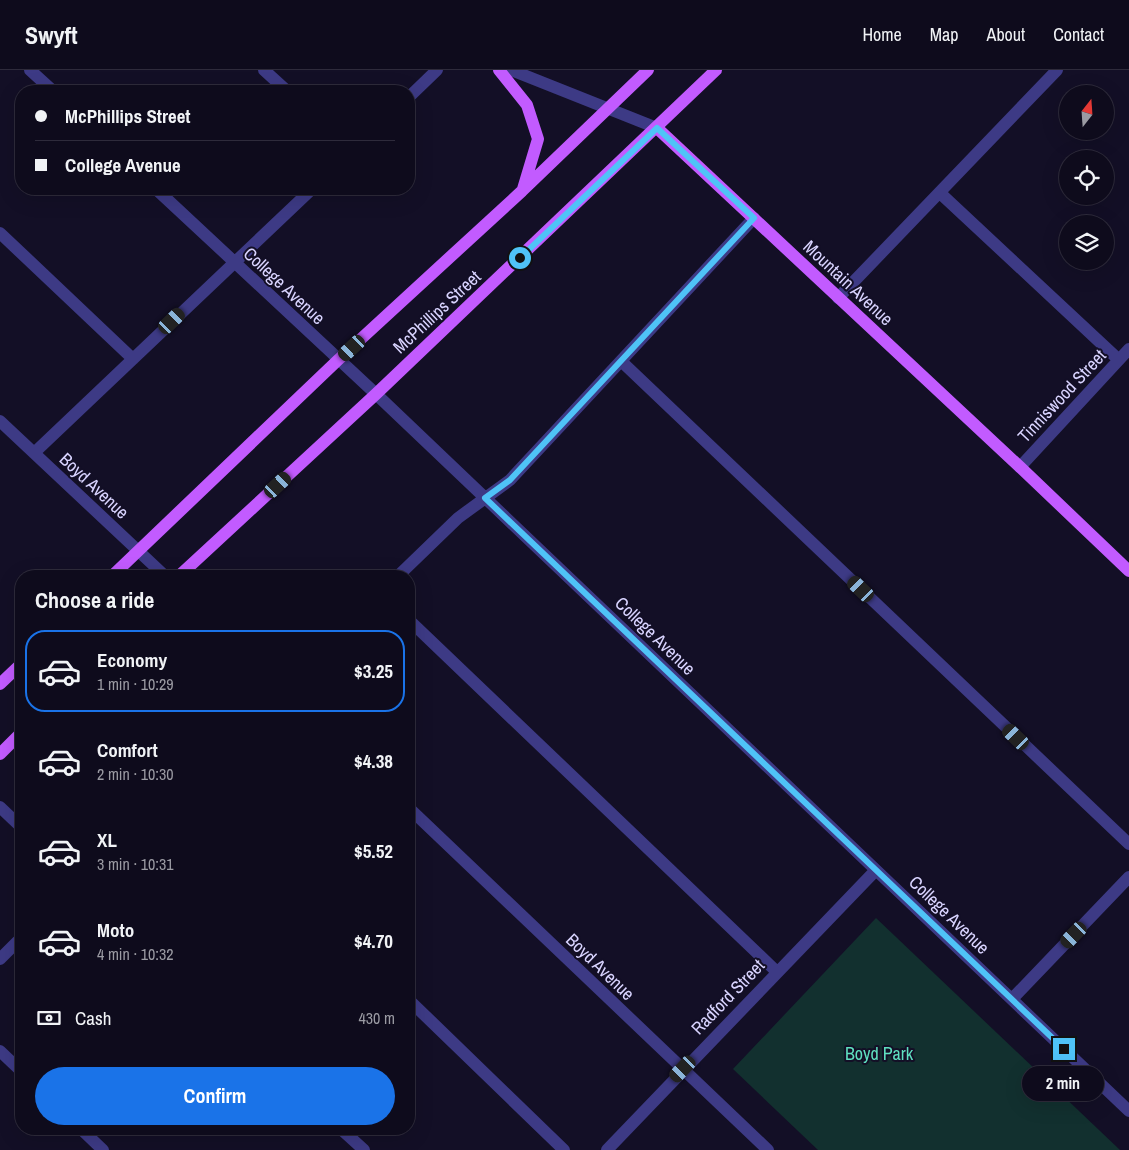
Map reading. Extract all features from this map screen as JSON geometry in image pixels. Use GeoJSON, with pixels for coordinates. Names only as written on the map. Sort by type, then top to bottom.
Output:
{"type":"FeatureCollection","features":[{"type":"Feature","properties":{"kind":"main road"},"geometry":{"type":"LineString","coordinates":[[499,70],[527,105],[538,139],[522,191]]}},
{"type":"Feature","properties":{"kind":"main road","name":"McPhillips Street"},"geometry":{"type":"LineString","coordinates":[[118,570],[338,360],[522,191],[648,70]]}},
{"type":"Feature","properties":{"kind":"main road","name":"McPhillips Street"},"geometry":{"type":"LineString","coordinates":[[185,570],[376,394],[716,70]]}},
{"type":"Feature","properties":{"kind":"main road","name":"Mountain Avenue"},"geometry":{"type":"LineString","coordinates":[[657,128],[1129,571]]}},
{"type":"Feature","properties":{"kind":"main road"},"geometry":{"type":"LineString","coordinates":[[0,684],[15,670]]}},
{"type":"Feature","properties":{"kind":"main road"},"geometry":{"type":"LineString","coordinates":[[0,754],[15,739]]}},
{"type":"Feature","properties":{"kind":"street"},"geometry":{"type":"LineString","coordinates":[[30,70],[46,85]]}},
{"type":"Feature","properties":{"kind":"street"},"geometry":{"type":"LineString","coordinates":[[264,70],[280,85]]}},
{"type":"Feature","properties":{"kind":"street"},"geometry":{"type":"LineString","coordinates":[[415,91],[437,70]]}},
{"type":"Feature","properties":{"kind":"street","name":"Mountain Avenue"},"geometry":{"type":"LineString","coordinates":[[512,70],[657,128]]}},
{"type":"Feature","properties":{"kind":"street"},"geometry":{"type":"LineString","coordinates":[[838,298],[1058,70]]}},
{"type":"Feature","properties":{"kind":"street"},"geometry":{"type":"LineString","coordinates":[[940,193],[1119,360]]}},
{"type":"Feature","properties":{"kind":"street","name":"College Avenue"},"geometry":{"type":"LineString","coordinates":[[162,195],[376,394],[1129,1111]]}},
{"type":"Feature","properties":{"kind":"street"},"geometry":{"type":"LineString","coordinates":[[34,453],[306,195]]}},
{"type":"Feature","properties":{"kind":"street"},"geometry":{"type":"LineString","coordinates":[[404,570],[458,518],[510,480],[754,218]]}},
{"type":"Feature","properties":{"kind":"street"},"geometry":{"type":"LineString","coordinates":[[0,233],[133,360]]}},
{"type":"Feature","properties":{"kind":"street","name":"Tinniswood Street"},"geometry":{"type":"LineString","coordinates":[[1020,467],[1129,349]]}},
{"type":"Feature","properties":{"kind":"street"},"geometry":{"type":"LineString","coordinates":[[621,360],[1129,844]]}},
{"type":"Feature","properties":{"kind":"street","name":"Boyd Avenue"},"geometry":{"type":"LineString","coordinates":[[0,421],[159,570]]}},
{"type":"Feature","properties":{"kind":"street"},"geometry":{"type":"LineString","coordinates":[[415,626],[777,972]]}},
{"type":"Feature","properties":{"kind":"street"},"geometry":{"type":"LineString","coordinates":[[0,807],[15,821]]}},
{"type":"Feature","properties":{"kind":"street","name":"Boyd Avenue"},"geometry":{"type":"LineString","coordinates":[[415,814],[768,1150]]}},
{"type":"Feature","properties":{"kind":"street","name":"Radford Street"},"geometry":{"type":"LineString","coordinates":[[607,1150],[876,870]]}},
{"type":"Feature","properties":{"kind":"street"},"geometry":{"type":"LineString","coordinates":[[1012,999],[1129,877]]}},
{"type":"Feature","properties":{"kind":"street"},"geometry":{"type":"LineString","coordinates":[[0,959],[15,944]]}},
{"type":"Feature","properties":{"kind":"street"},"geometry":{"type":"LineString","coordinates":[[415,1006],[564,1150]]}},
{"type":"Feature","properties":{"kind":"street"},"geometry":{"type":"LineString","coordinates":[[0,1051],[15,1066]]}},
{"type":"Feature","properties":{"kind":"street"},"geometry":{"type":"LineString","coordinates":[[87,1135],[103,1150]]}},
{"type":"Feature","properties":{"kind":"street"},"geometry":{"type":"LineString","coordinates":[[348,1135],[364,1150]]}},
{"type":"Feature","properties":{"kind":"green space","name":"Boyd Park"},"geometry":{"type":"Polygon","coordinates":[[[876,918],[1120,1150],[818,1150],[733,1069],[876,918]]]}},
{"type":"Feature","properties":{"kind":"route"},"geometry":{"type":"LineString","coordinates":[[520,258],[657,128],[754,218],[510,480],[485,498],[1064,1049]]}}]}
